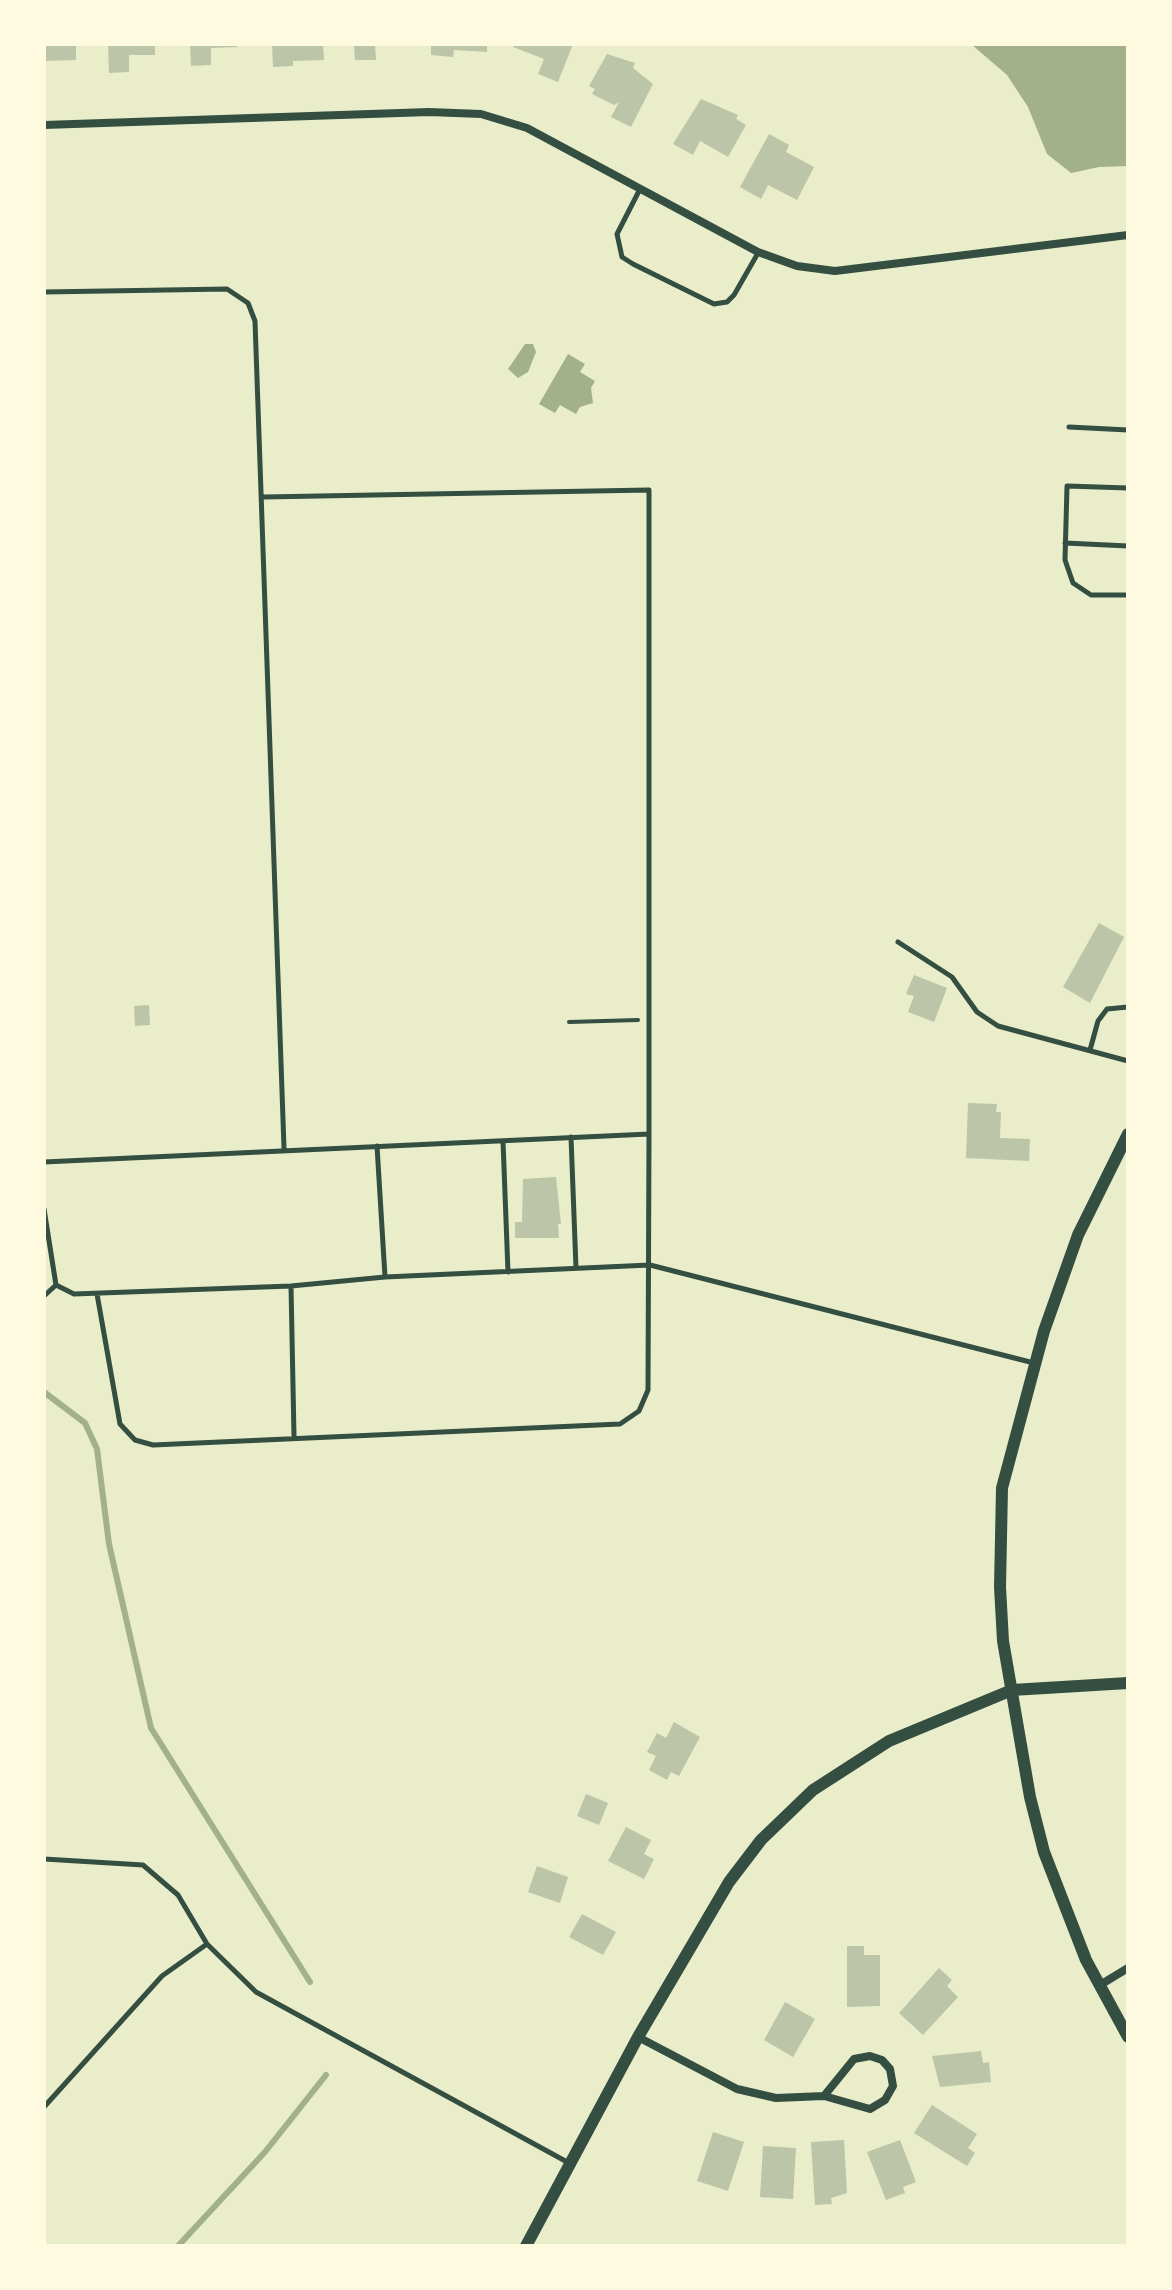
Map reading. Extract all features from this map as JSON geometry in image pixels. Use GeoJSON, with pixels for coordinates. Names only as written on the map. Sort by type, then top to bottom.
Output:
{"type":"FeatureCollection","features":[{"type":"Feature","properties":{"kind":"street"},"geometry":{"type":"LineString","coordinates":[[44,125],[459,112],[501,119],[527,128],[758,252],[797,266],[835,271],[1128,235]]}},
{"type":"Feature","properties":{"kind":"street"},"geometry":{"type":"LineString","coordinates":[[1128,1134],[1078,1235],[1035,1363],[1002,1488],[1000,1587],[1003,1641],[1030,1797],[1044,1852],[1074,1931],[1128,2037]]}},
{"type":"Feature","properties":{"kind":"street"},"geometry":{"type":"LineString","coordinates":[[526,2246],[638,2037],[729,1882],[761,1840],[813,1790],[889,1741],[1012,1690],[1128,1683]]}},
{"type":"Feature","properties":{"kind":"street"},"geometry":{"type":"LineString","coordinates":[[1100,1985],[1128,1968]]}},
{"type":"Feature","properties":{"kind":"street"},"geometry":{"type":"LineString","coordinates":[[638,2037],[737,2089],[776,2098],[824,2096],[870,2109],[885,2100],[893,2086],[890,2069],[882,2060],[870,2056],[854,2059],[824,2096]]}},
{"type":"Feature","properties":{"kind":"lane"},"geometry":{"type":"LineString","coordinates":[[641,188],[617,234],[622,257],[646,271],[701,300],[714,304],[727,302],[758,252]]}},
{"type":"Feature","properties":{"kind":"lane"},"geometry":{"type":"LineString","coordinates":[[44,292],[213,287],[227,289],[248,303],[257,336],[264,497],[284,1148]]}},
{"type":"Feature","properties":{"kind":"lane"},"geometry":{"type":"LineString","coordinates":[[1069,427],[1128,430]]}},
{"type":"Feature","properties":{"kind":"lane"},"geometry":{"type":"LineString","coordinates":[[1128,488],[1067,486],[1065,543],[1065,560],[1073,583],[1091,595],[1128,595]]}},
{"type":"Feature","properties":{"kind":"lane"},"geometry":{"type":"LineString","coordinates":[[97,1294],[120,1424],[135,1440],[153,1445],[294,1436],[620,1424],[639,1411],[648,1390],[649,490],[264,497]]}},
{"type":"Feature","properties":{"kind":"lane"},"geometry":{"type":"LineString","coordinates":[[1065,543],[1128,546]]}},
{"type":"Feature","properties":{"kind":"lane"},"geometry":{"type":"LineString","coordinates":[[898,942],[952,977],[977,1012],[998,1026],[1128,1061]]}},
{"type":"Feature","properties":{"kind":"lane"},"geometry":{"type":"LineString","coordinates":[[1090,1050],[1098,1021],[1107,1009],[1128,1007]]}},
{"type":"Feature","properties":{"kind":"lane"},"geometry":{"type":"LineString","coordinates":[[44,1162],[284,1148],[649,1134]]}},
{"type":"Feature","properties":{"kind":"lane"},"geometry":{"type":"LineString","coordinates":[[571,1137],[576,1269]]}},
{"type":"Feature","properties":{"kind":"lane"},"geometry":{"type":"LineString","coordinates":[[503,1141],[508,1272]]}},
{"type":"Feature","properties":{"kind":"lane"},"geometry":{"type":"LineString","coordinates":[[377,1146],[385,1277]]}},
{"type":"Feature","properties":{"kind":"lane"},"geometry":{"type":"LineString","coordinates":[[44,1209],[56,1285]]}},
{"type":"Feature","properties":{"kind":"lane"},"geometry":{"type":"LineString","coordinates":[[56,1285],[74,1294],[97,1294],[650,1265],[1035,1363]]}},
{"type":"Feature","properties":{"kind":"lane"},"geometry":{"type":"LineString","coordinates":[[44,1296],[56,1285]]}},
{"type":"Feature","properties":{"kind":"lane"},"geometry":{"type":"LineString","coordinates":[[291,1286],[294,1436]]}},
{"type":"Feature","properties":{"kind":"lane"},"geometry":{"type":"LineString","coordinates":[[44,1859],[143,1865],[178,1895],[207,1944],[256,1992],[285,2011],[570,2163]]}},
{"type":"Feature","properties":{"kind":"lane"},"geometry":{"type":"LineString","coordinates":[[44,2107],[162,1976],[207,1944]]}},
{"type":"Feature","properties":{"kind":"path"},"geometry":{"type":"LineString","coordinates":[[569,1022],[649,1019]]}},
{"type":"Feature","properties":{"kind":"shaded area"},"geometry":{"type":"Polygon","coordinates":[[[971,44],[1128,44],[1128,166],[1099,167],[1071,173],[1047,154],[1028,107],[1007,75],[971,44]]]}},
{"type":"Feature","properties":{"kind":"shaded area"},"geometry":{"type":"Polygon","coordinates":[[[525,344],[533,344],[536,352],[528,372],[518,378],[508,369],[525,344]]]}},
{"type":"Feature","properties":{"kind":"shaded area"},"geometry":{"type":"Polygon","coordinates":[[[568,354],[585,364],[580,372],[595,381],[591,388],[593,403],[580,407],[576,414],[560,405],[555,413],[539,404],[568,354]]]}},
{"type":"Feature","properties":{"kind":"building"},"geometry":{"type":"Polygon","coordinates":[[[44,44],[76,44],[76,60],[44,61],[44,44]]]}},
{"type":"Feature","properties":{"kind":"building"},"geometry":{"type":"Polygon","coordinates":[[[108,44],[155,44],[155,55],[129,55],[129,72],[109,73],[108,44]]]}},
{"type":"Feature","properties":{"kind":"building"},"geometry":{"type":"Polygon","coordinates":[[[190,44],[237,44],[237,47],[211,48],[211,65],[191,66],[190,44]]]}},
{"type":"Feature","properties":{"kind":"building"},"geometry":{"type":"Polygon","coordinates":[[[272,44],[323,44],[324,60],[293,61],[293,66],[273,67],[272,44]]]}},
{"type":"Feature","properties":{"kind":"building"},"geometry":{"type":"Polygon","coordinates":[[[354,44],[375,44],[376,60],[355,60],[354,44]]]}},
{"type":"Feature","properties":{"kind":"building"},"geometry":{"type":"Polygon","coordinates":[[[431,44],[487,44],[487,52],[454,50],[453,57],[431,55],[431,44]]]}},
{"type":"Feature","properties":{"kind":"building"},"geometry":{"type":"Polygon","coordinates":[[[514,44],[573,44],[558,82],[538,74],[544,59],[513,47],[514,44]]]}},
{"type":"Feature","properties":{"kind":"building"},"geometry":{"type":"Polygon","coordinates":[[[607,54],[635,63],[633,68],[653,84],[631,127],[611,117],[619,102],[614,105],[592,94],[595,89],[589,86],[607,54]]]}},
{"type":"Feature","properties":{"kind":"building"},"geometry":{"type":"Polygon","coordinates":[[[701,99],[738,115],[736,119],[746,125],[728,157],[700,141],[693,155],[673,144],[701,99]]]}},
{"type":"Feature","properties":{"kind":"building"},"geometry":{"type":"Polygon","coordinates":[[[769,134],[789,145],[786,152],[814,167],[797,200],[768,185],[761,199],[740,187],[769,134]]]}},
{"type":"Feature","properties":{"kind":"building"},"geometry":{"type":"Polygon","coordinates":[[[1099,923],[1124,937],[1090,1003],[1063,987],[1099,923]]]}},
{"type":"Feature","properties":{"kind":"building"},"geometry":{"type":"Polygon","coordinates":[[[914,975],[947,988],[934,1022],[908,1012],[914,996],[906,994],[914,975]]]}},
{"type":"Feature","properties":{"kind":"building"},"geometry":{"type":"Polygon","coordinates":[[[149,1005],[150,1025],[135,1026],[134,1006],[149,1005]]]}},
{"type":"Feature","properties":{"kind":"building"},"geometry":{"type":"Polygon","coordinates":[[[968,1103],[997,1104],[996,1112],[1001,1112],[1000,1138],[1030,1139],[1029,1161],[966,1158],[968,1103]]]}},
{"type":"Feature","properties":{"kind":"building"},"geometry":{"type":"Polygon","coordinates":[[[556,1177],[561,1224],[558,1224],[559,1238],[515,1238],[515,1222],[522,1222],[523,1179],[556,1177]]]}},
{"type":"Feature","properties":{"kind":"building"},"geometry":{"type":"Polygon","coordinates":[[[674,1722],[700,1737],[679,1776],[671,1772],[667,1780],[649,1770],[656,1756],[647,1752],[657,1733],[666,1738],[674,1722]]]}},
{"type":"Feature","properties":{"kind":"building"},"geometry":{"type":"Polygon","coordinates":[[[586,1794],[608,1803],[599,1825],[577,1816],[586,1794]]]}},
{"type":"Feature","properties":{"kind":"building"},"geometry":{"type":"Polygon","coordinates":[[[626,1827],[651,1840],[644,1854],[654,1859],[644,1879],[608,1861],[626,1827]]]}},
{"type":"Feature","properties":{"kind":"building"},"geometry":{"type":"Polygon","coordinates":[[[537,1866],[568,1877],[560,1903],[528,1892],[537,1866]]]}},
{"type":"Feature","properties":{"kind":"building"},"geometry":{"type":"Polygon","coordinates":[[[582,1914],[616,1932],[603,1955],[569,1937],[582,1914]]]}},
{"type":"Feature","properties":{"kind":"building"},"geometry":{"type":"Polygon","coordinates":[[[847,1946],[864,1946],[864,1955],[880,1955],[880,2006],[847,2007],[847,1946]]]}},
{"type":"Feature","properties":{"kind":"building"},"geometry":{"type":"Polygon","coordinates":[[[939,1968],[952,1980],[947,1986],[958,1997],[923,2035],[899,2013],[939,1968]]]}},
{"type":"Feature","properties":{"kind":"building"},"geometry":{"type":"Polygon","coordinates":[[[785,2002],[815,2019],[793,2057],[764,2040],[785,2002]]]}},
{"type":"Feature","properties":{"kind":"building"},"geometry":{"type":"Polygon","coordinates":[[[981,2051],[983,2063],[989,2062],[991,2082],[940,2087],[932,2056],[981,2051]]]}},
{"type":"Feature","properties":{"kind":"building"},"geometry":{"type":"Polygon","coordinates":[[[932,2105],[977,2134],[968,2148],[975,2153],[967,2166],[914,2133],[932,2105]]]}},
{"type":"Feature","properties":{"kind":"building"},"geometry":{"type":"Polygon","coordinates":[[[713,2132],[744,2142],[728,2191],[697,2181],[713,2132]]]}},
{"type":"Feature","properties":{"kind":"building"},"geometry":{"type":"Polygon","coordinates":[[[844,2140],[847,2193],[831,2198],[832,2204],[815,2205],[811,2142],[844,2140]]]}},
{"type":"Feature","properties":{"kind":"building"},"geometry":{"type":"Polygon","coordinates":[[[900,2140],[916,2182],[903,2187],[905,2193],[886,2200],[867,2152],[900,2140]]]}},
{"type":"Feature","properties":{"kind":"building"},"geometry":{"type":"Polygon","coordinates":[[[763,2146],[796,2148],[793,2199],[760,2197],[763,2146]]]}},
{"type":"Feature","properties":{"kind":"waterway"},"geometry":{"type":"LineString","coordinates":[[44,1392],[85,1423],[97,1449],[109,1544],[151,1728],[310,1982]]}},
{"type":"Feature","properties":{"kind":"waterway"},"geometry":{"type":"LineString","coordinates":[[178,2246],[265,2152],[326,2075]]}}]}
